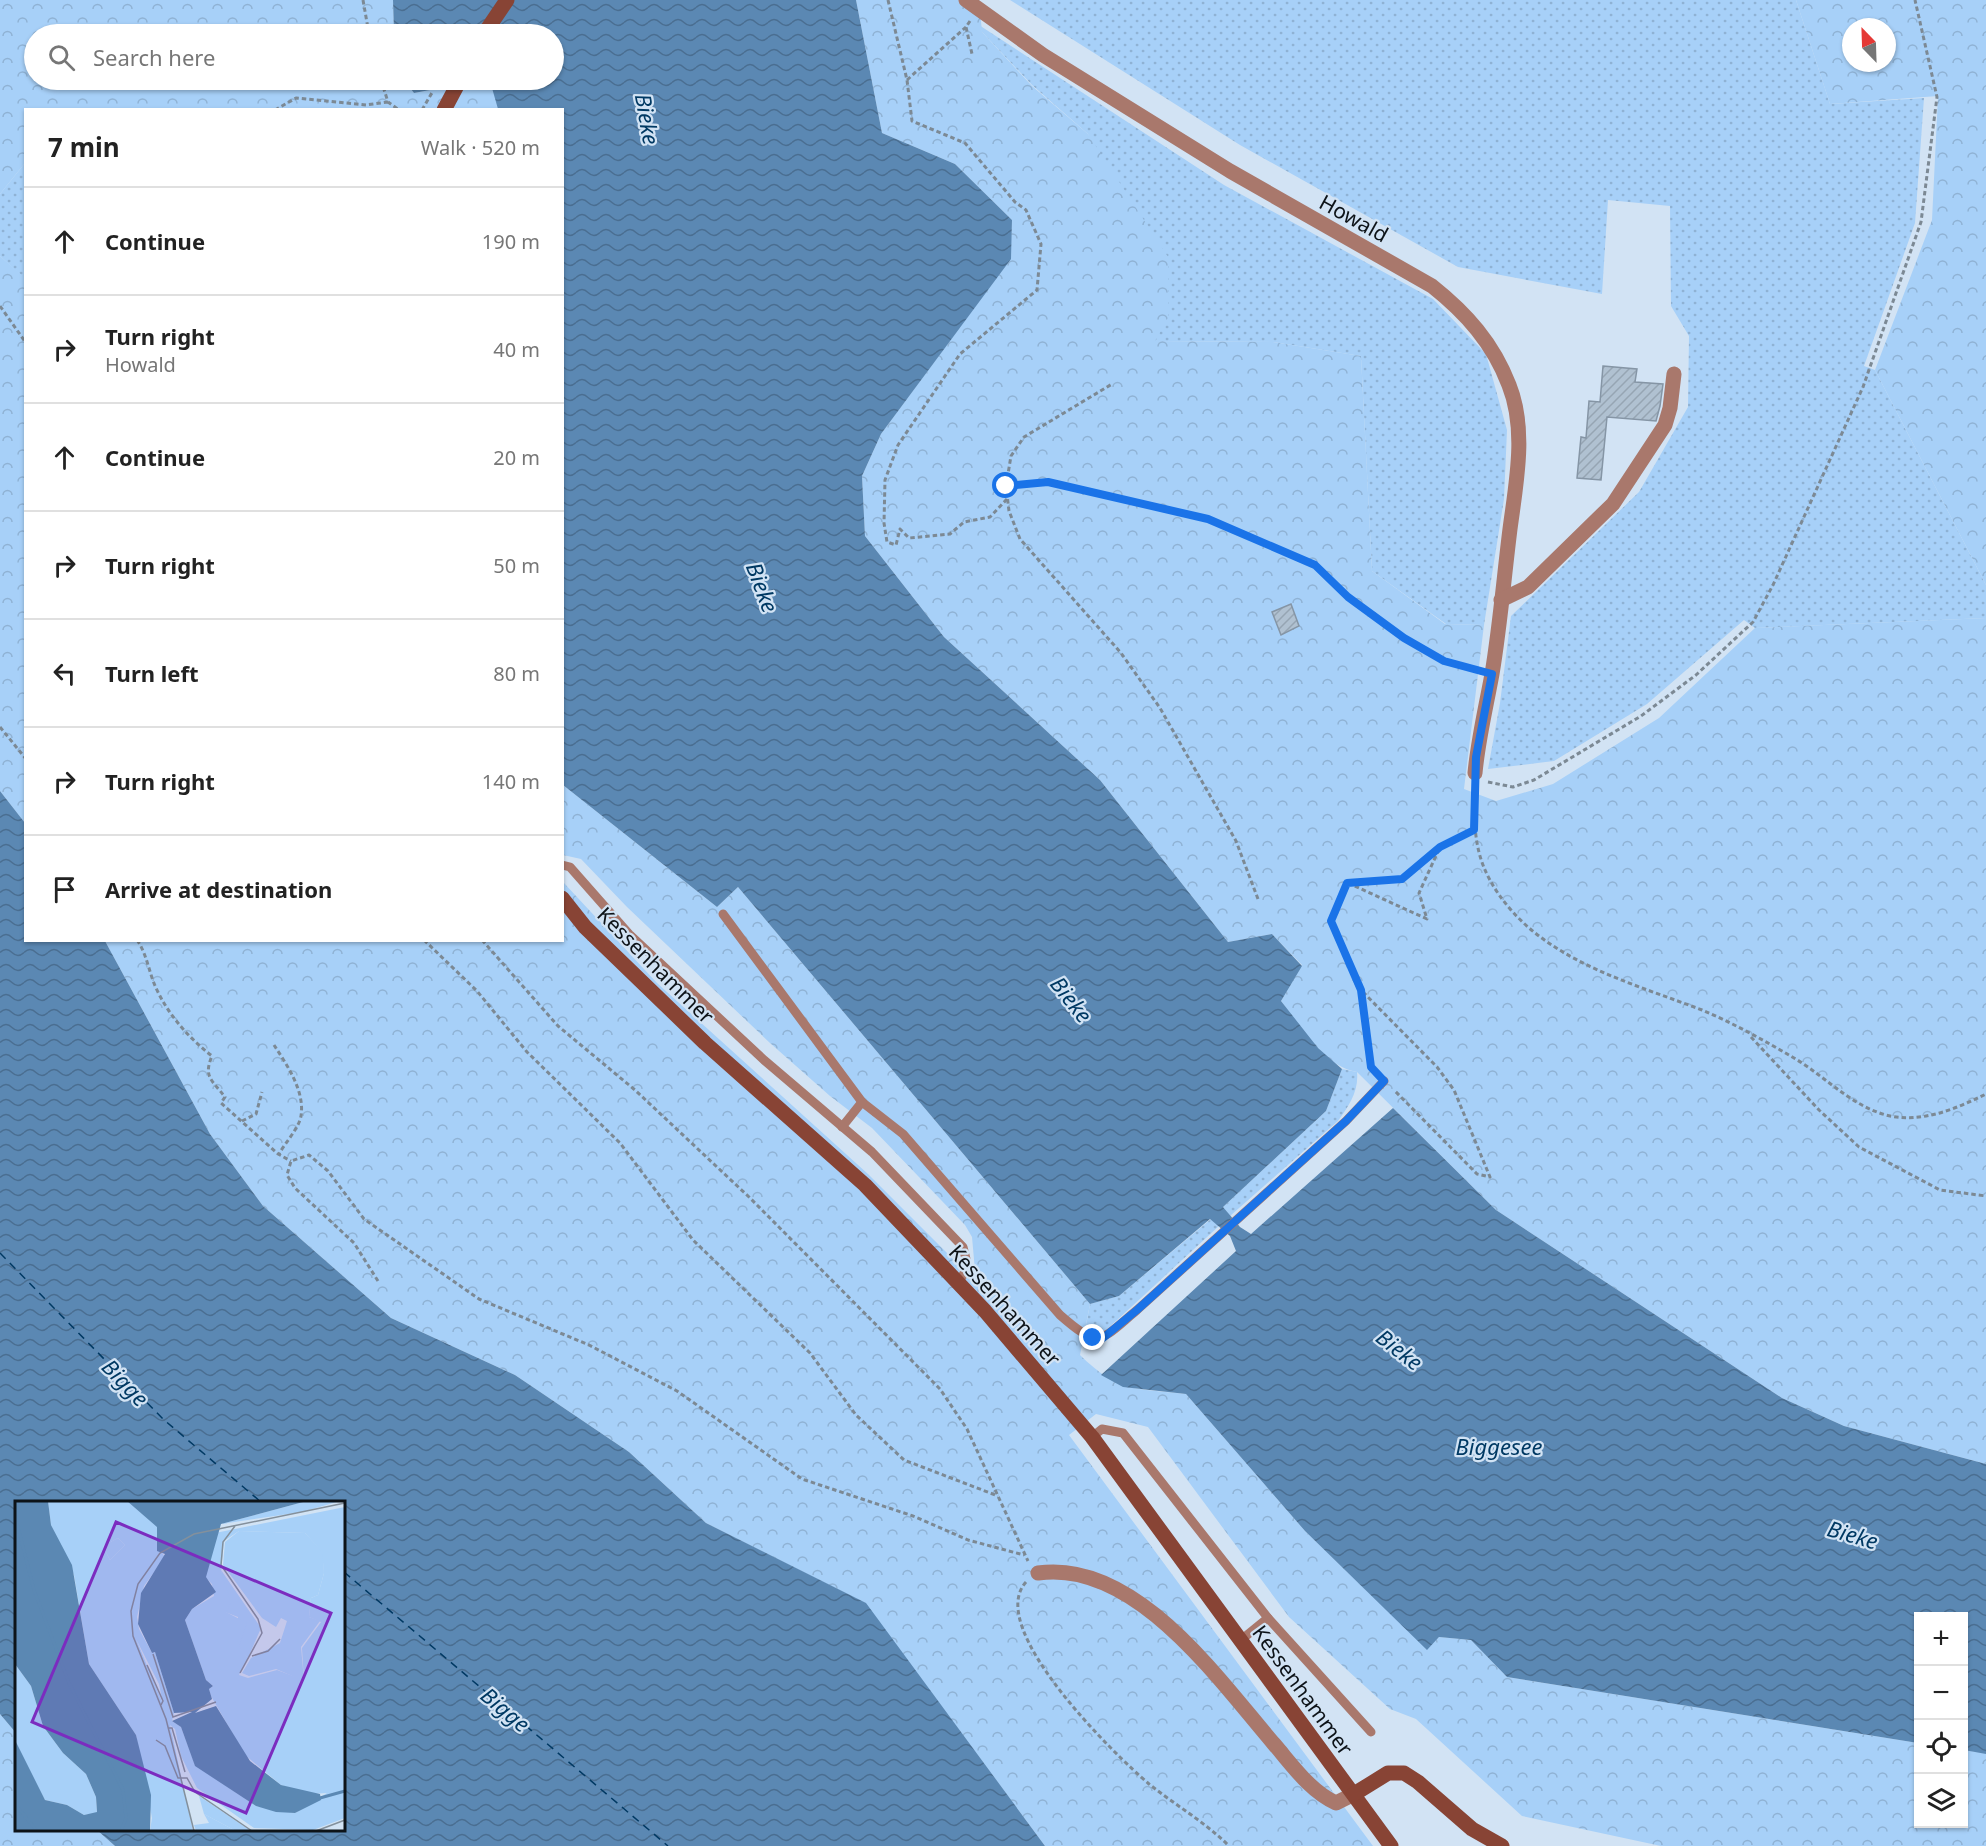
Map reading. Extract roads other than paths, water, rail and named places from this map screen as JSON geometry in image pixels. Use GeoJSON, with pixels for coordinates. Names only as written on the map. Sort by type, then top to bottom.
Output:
{"type":"FeatureCollection","features":[{"type":"Feature","properties":{"kind":"main road"},"geometry":{"type":"LineString","coordinates":[[491,24],[507,0]]}},
{"type":"Feature","properties":{"kind":"main road"},"geometry":{"type":"LineString","coordinates":[[447,105],[455,90]]}},
{"type":"Feature","properties":{"kind":"main road","name":"Kessenhammer"},"geometry":{"type":"LineString","coordinates":[[564,901],[585,927],[705,1043],[865,1185],[958,1282],[1092,1437],[1391,1846]]}},
{"type":"Feature","properties":{"kind":"main road"},"geometry":{"type":"LineString","coordinates":[[1354,1794],[1388,1773],[1404,1773],[1418,1782],[1472,1829],[1502,1846]]}},
{"type":"Feature","properties":{"kind":"street","name":"Howald"},"geometry":{"type":"LineString","coordinates":[[971,4],[1043,55],[1230,171],[1432,286],[1458,307],[1478,328],[1496,356],[1510,386],[1518,419],[1518,460],[1492,674],[1475,773]]}},
{"type":"Feature","properties":{"kind":"street"},"geometry":{"type":"LineString","coordinates":[[1501,600],[1528,587],[1613,504],[1665,425],[1670,408],[1674,374]]}},
{"type":"Feature","properties":{"kind":"street"},"geometry":{"type":"LineString","coordinates":[[1038,1572],[1068,1570],[1099,1579],[1128,1595],[1173,1632],[1207,1667],[1311,1787],[1336,1803],[1354,1794]]}},
{"type":"Feature","properties":{"kind":"lane"},"geometry":{"type":"LineString","coordinates":[[564,866],[570,867],[629,934],[755,1052],[872,1152],[963,1247],[968,1267],[958,1282]]}},
{"type":"Feature","properties":{"kind":"lane"},"geometry":{"type":"LineString","coordinates":[[723,914],[862,1102],[903,1134],[1060,1316],[1084,1336],[1103,1338],[1346,1121],[1384,1081]]}},
{"type":"Feature","properties":{"kind":"lane"},"geometry":{"type":"LineString","coordinates":[[842,1127],[862,1102]]}},
{"type":"Feature","properties":{"kind":"lane"},"geometry":{"type":"LineString","coordinates":[[1092,1437],[1102,1430],[1123,1433],[1268,1618],[1371,1732]]}},
{"type":"Feature","properties":{"kind":"lane"},"geometry":{"type":"LineString","coordinates":[[1241,1640],[1268,1618]]}},
{"type":"Feature","properties":{"kind":"water","name":"Biggesee"},"geometry":{"type":"Polygon","coordinates":[[[393,0],[856,0],[882,133],[955,164],[1012,220],[1011,259],[881,434],[862,476],[865,536],[944,637],[1100,780],[1228,942],[1272,934],[1302,966],[1281,1001],[1318,1048],[1342,1069],[1326,1111],[1223,1207],[1240,1227],[1251,1234],[1393,1108],[1496,1210],[1782,1398],[1844,1426],[1986,1464],[1986,1754],[1968,1751],[1968,1612],[1914,1612],[1914,1742],[1507,1677],[1471,1640],[1439,1637],[1427,1650],[1305,1531],[1186,1394],[1123,1387],[1101,1375],[1236,1251],[1230,1236],[1210,1219],[1119,1296],[1090,1304],[738,887],[717,907],[564,786],[564,108],[498,108],[493,90],[564,90],[564,24],[394,24],[393,0]]]}},
{"type":"Feature","properties":{"kind":"water","name":"Biggesee"},"geometry":{"type":"Polygon","coordinates":[[[412,90],[430,90],[414,93],[412,90]]]}},
{"type":"Feature","properties":{"kind":"water","name":"Bigge"},"geometry":{"type":"Polygon","coordinates":[[[0,791],[24,822],[24,942],[106,942],[210,1134],[263,1206],[391,1318],[515,1375],[629,1452],[706,1523],[866,1603],[1045,1846],[115,1846],[98,1831],[345,1831],[345,1501],[15,1501],[15,1732],[0,1714],[0,791]]]}},
{"type":"Feature","properties":{"kind":"water label","name":"Bieke"},"geometry":{"type":"Point","coordinates":[648,119]}},
{"type":"Feature","properties":{"kind":"water label","name":"Bieke"},"geometry":{"type":"Point","coordinates":[763,587]}},
{"type":"Feature","properties":{"kind":"water label","name":"Bieke"},"geometry":{"type":"Point","coordinates":[1072,999]}},
{"type":"Feature","properties":{"kind":"water label","name":"Bieke"},"geometry":{"type":"Point","coordinates":[1400,1349]}},
{"type":"Feature","properties":{"kind":"water label","name":"Bieke"},"geometry":{"type":"Point","coordinates":[1853,1534]}}]}
